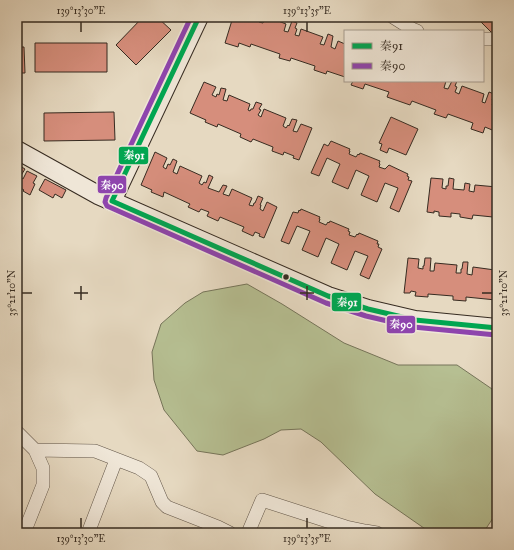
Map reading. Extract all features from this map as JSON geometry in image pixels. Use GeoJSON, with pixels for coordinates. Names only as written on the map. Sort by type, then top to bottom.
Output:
{"type":"FeatureCollection","features":[{"type":"Feature","properties":{"kind":"street"},"geometry":{"type":"LineString","coordinates":[[112,201],[199,17]]}},
{"type":"Feature","properties":{"kind":"street"},"geometry":{"type":"LineString","coordinates":[[393,17],[414,30]]}},
{"type":"Feature","properties":{"kind":"street"},"geometry":{"type":"LineString","coordinates":[[484,39],[497,39]]}},
{"type":"Feature","properties":{"kind":"street"},"geometry":{"type":"LineString","coordinates":[[17,150],[98,195],[328,296],[368,310],[415,320],[497,328]]}},
{"type":"Feature","properties":{"kind":"street"},"geometry":{"type":"LineString","coordinates":[[17,432],[35,450],[42,468],[43,485],[24,533]]}},
{"type":"Feature","properties":{"kind":"street"},"geometry":{"type":"LineString","coordinates":[[35,450],[95,451],[139,468],[151,476],[162,502],[167,507],[230,533]]}},
{"type":"Feature","properties":{"kind":"street"},"geometry":{"type":"LineString","coordinates":[[88,533],[116,460]]}},
{"type":"Feature","properties":{"kind":"street"},"geometry":{"type":"LineString","coordinates":[[248,533],[262,500],[346,527],[365,532],[377,533]]}},
{"type":"Feature","properties":{"kind":"green space"},"geometry":{"type":"Polygon","coordinates":[[[247,284],[344,343],[398,365],[457,365],[492,389],[497,398],[497,512],[483,533],[431,533],[375,494],[321,442],[301,429],[281,430],[264,439],[223,455],[197,451],[164,410],[154,380],[152,352],[161,324],[185,303],[203,292],[247,284]]]}},
{"type":"Feature","properties":{"kind":"building"},"geometry":{"type":"Polygon","coordinates":[[[143,17],[157,17],[171,30],[136,65],[116,45],[143,17]]]}},
{"type":"Feature","properties":{"kind":"building"},"geometry":{"type":"Polygon","coordinates":[[[233,17],[248,17],[252,19],[253,17],[260,17],[259,22],[263,23],[265,17],[268,17],[286,24],[284,31],[288,32],[292,21],[297,23],[295,35],[299,36],[301,29],[323,37],[320,44],[324,45],[328,34],[333,36],[331,47],[335,49],[338,41],[344,44],[344,77],[327,71],[326,74],[314,70],[315,66],[291,58],[290,61],[279,58],[280,54],[251,44],[250,47],[239,43],[238,47],[225,43],[233,17]]]}},
{"type":"Feature","properties":{"kind":"building"},"geometry":{"type":"Polygon","coordinates":[[[476,17],[497,17],[497,28],[492,33],[476,17]]]}},
{"type":"Feature","properties":{"kind":"building"},"geometry":{"type":"Polygon","coordinates":[[[35,43],[107,43],[107,72],[35,72],[35,43]]]}},
{"type":"Feature","properties":{"kind":"building"},"geometry":{"type":"Polygon","coordinates":[[[17,47],[24,47],[25,73],[17,73],[17,47]]]}},
{"type":"Feature","properties":{"kind":"building"},"geometry":{"type":"Polygon","coordinates":[[[204,82],[216,87],[212,95],[216,97],[217,94],[219,95],[221,88],[226,89],[223,100],[227,101],[229,95],[250,104],[248,110],[250,111],[253,109],[256,102],[262,104],[258,115],[261,117],[264,109],[286,118],[283,126],[286,128],[288,125],[289,126],[292,119],[297,120],[293,131],[297,132],[301,124],[312,128],[299,160],[284,152],[283,155],[272,151],[273,147],[253,139],[251,142],[240,137],[241,134],[218,124],[217,127],[190,113],[204,82]]]}},
{"type":"Feature","properties":{"kind":"building"},"geometry":{"type":"Polygon","coordinates":[[[352,82],[446,82],[444,88],[448,89],[452,82],[457,82],[455,92],[459,94],[462,86],[484,94],[482,102],[485,103],[489,92],[494,94],[492,100],[494,101],[492,105],[496,107],[497,105],[497,132],[485,127],[483,133],[471,129],[473,123],[448,114],[446,118],[434,114],[436,110],[412,101],[410,105],[387,97],[389,92],[365,84],[363,89],[351,85],[352,82]]]}},
{"type":"Feature","properties":{"kind":"building"},"geometry":{"type":"Polygon","coordinates":[[[114,112],[115,140],[44,141],[44,113],[114,112]]]}},
{"type":"Feature","properties":{"kind":"building"},"geometry":{"type":"Polygon","coordinates":[[[391,117],[418,129],[406,155],[389,148],[387,153],[380,150],[382,144],[379,143],[391,117]]]}},
{"type":"Feature","properties":{"kind":"building"},"geometry":{"type":"Polygon","coordinates":[[[331,141],[350,149],[349,154],[356,157],[360,153],[380,161],[379,167],[385,169],[389,165],[408,174],[408,180],[412,181],[399,212],[390,208],[398,188],[385,183],[377,202],[361,195],[369,176],[356,170],[348,189],[332,182],[340,164],[327,158],[319,176],[311,173],[324,144],[328,146],[331,141]]]}},
{"type":"Feature","properties":{"kind":"building"},"geometry":{"type":"Polygon","coordinates":[[[155,152],[167,158],[163,167],[166,169],[168,164],[170,165],[173,159],[177,161],[173,172],[177,174],[180,166],[202,176],[199,183],[202,185],[204,182],[206,183],[209,175],[213,177],[208,188],[219,192],[223,185],[227,186],[223,194],[229,196],[232,189],[252,198],[249,205],[253,206],[258,196],[263,198],[260,209],[263,211],[267,202],[277,207],[264,238],[255,232],[253,236],[242,231],[244,227],[220,217],[218,221],[207,216],[209,212],[201,209],[199,212],[188,207],[190,204],[164,192],[163,197],[151,192],[152,190],[141,185],[155,152]]]}},
{"type":"Feature","properties":{"kind":"building"},"geometry":{"type":"Polygon","coordinates":[[[20,166],[25,169],[17,182],[17,168],[18,169],[20,166]]]}},
{"type":"Feature","properties":{"kind":"building"},"geometry":{"type":"Polygon","coordinates":[[[27,171],[37,176],[33,183],[35,184],[30,195],[17,186],[27,171]]]}},
{"type":"Feature","properties":{"kind":"building"},"geometry":{"type":"Polygon","coordinates":[[[431,178],[443,179],[442,188],[446,189],[449,178],[454,179],[453,189],[464,190],[465,183],[470,184],[469,191],[474,192],[475,185],[497,187],[497,222],[493,221],[493,217],[473,215],[472,219],[460,217],[460,214],[451,213],[451,217],[439,216],[439,212],[427,212],[431,178]]]}},
{"type":"Feature","properties":{"kind":"building"},"geometry":{"type":"Polygon","coordinates":[[[45,179],[66,190],[62,198],[55,194],[53,198],[39,190],[45,179]]]}},
{"type":"Feature","properties":{"kind":"building"},"geometry":{"type":"Polygon","coordinates":[[[301,209],[320,217],[319,222],[326,225],[330,221],[349,229],[349,235],[355,237],[359,233],[378,241],[378,247],[382,249],[369,279],[360,275],[368,256],[355,251],[347,270],[331,263],[339,244],[326,238],[318,257],[302,250],[310,231],[297,226],[289,244],[281,241],[293,212],[298,213],[301,209]]]}},
{"type":"Feature","properties":{"kind":"building"},"geometry":{"type":"Polygon","coordinates":[[[408,258],[419,259],[418,268],[423,269],[425,258],[431,258],[430,271],[434,271],[435,263],[457,265],[456,273],[461,273],[463,262],[468,262],[467,274],[472,275],[473,267],[495,270],[494,276],[497,277],[497,304],[496,300],[466,297],[466,301],[453,300],[453,296],[428,294],[428,297],[415,296],[416,292],[411,291],[410,293],[404,293],[408,258]]]}},
{"type":"Feature","properties":{"kind":"transit line","name":"秦90"},"geometry":{"type":"LineString","coordinates":[[191,17],[106,198],[105,202],[107,206],[326,303],[366,316],[413,327],[496,335]]}},
{"type":"Feature","properties":{"kind":"transit line","name":"秦91"},"geometry":{"type":"LineString","coordinates":[[199,17],[112,201],[328,296],[368,309],[415,320],[497,328]]}}]}
